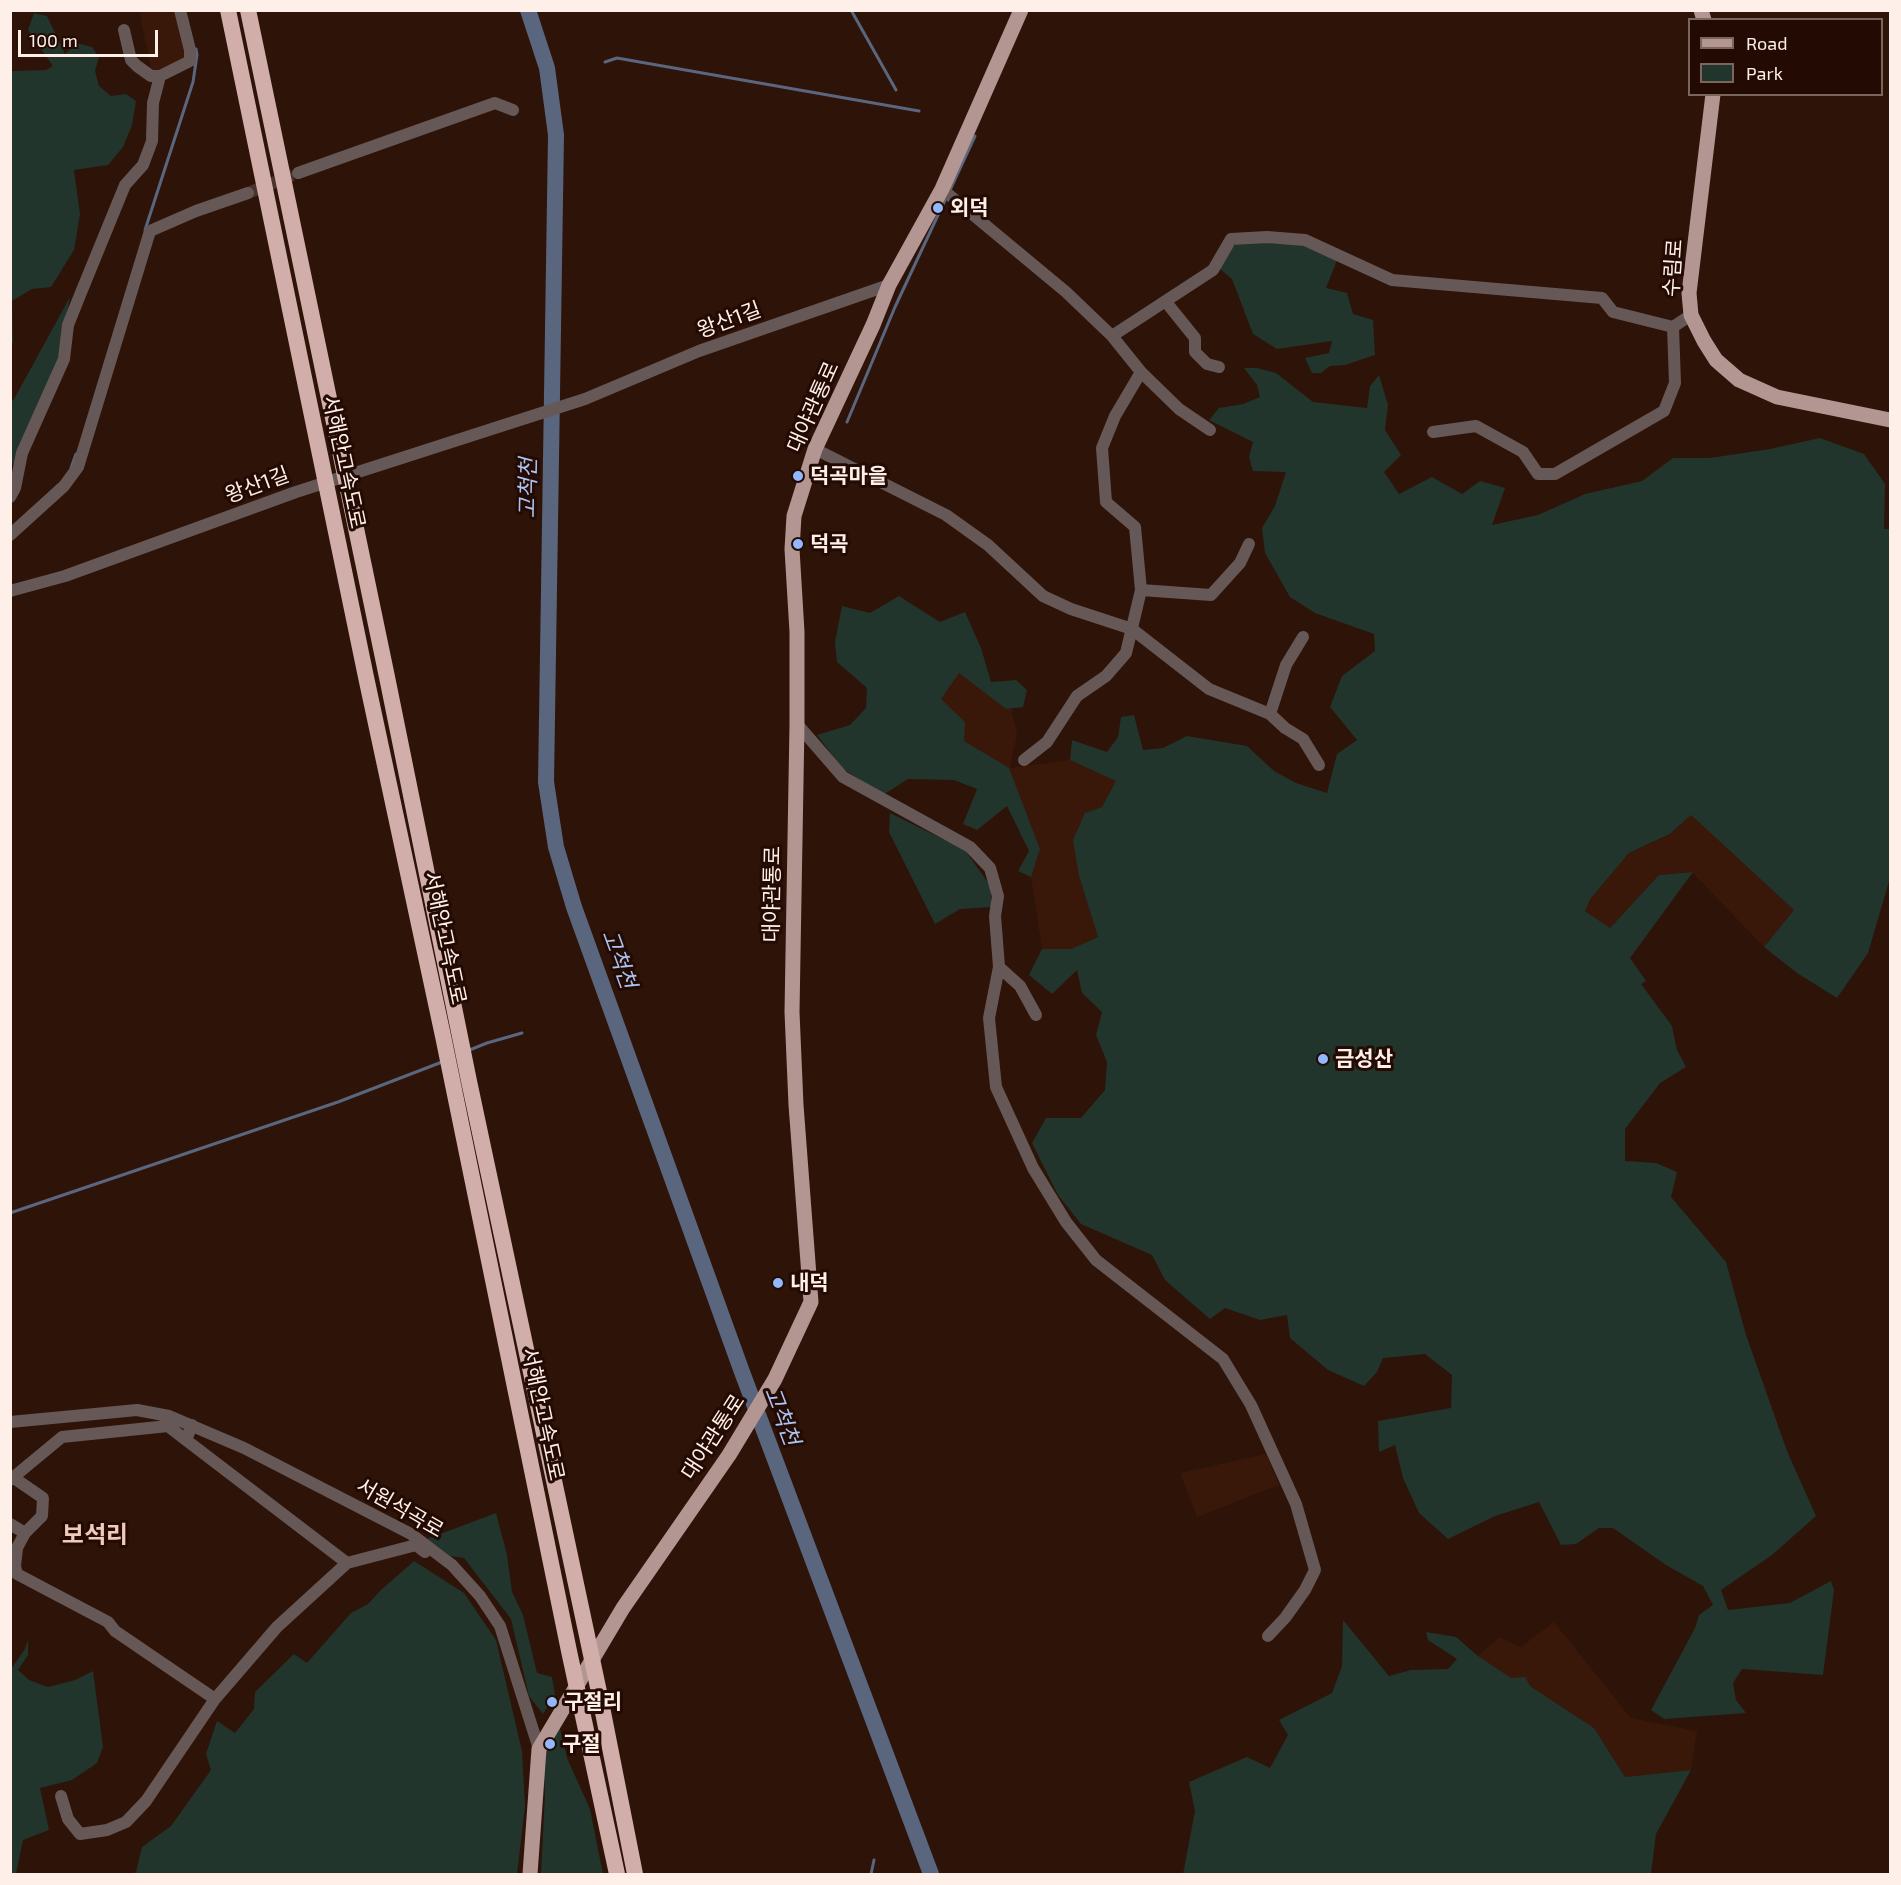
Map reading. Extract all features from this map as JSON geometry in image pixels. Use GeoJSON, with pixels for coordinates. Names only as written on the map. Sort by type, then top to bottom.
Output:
{"type":"FeatureCollection","features":[{"type":"Feature","properties":{"kind":"highway","name":"서해안고속도로"},"geometry":{"type":"LineString","coordinates":[[228,10],[330,504],[451,1033]]}},
{"type":"Feature","properties":{"kind":"highway","name":"서해안고속도로"},"geometry":{"type":"LineString","coordinates":[[248,10],[350,498],[569,1651],[617,1875]]}},
{"type":"Feature","properties":{"kind":"highway","name":"서해안고속도로"},"geometry":{"type":"LineString","coordinates":[[461,1084],[586,1627],[635,1875]]}},
{"type":"Feature","properties":{"kind":"main road","name":"대야관통로"},"geometry":{"type":"LineString","coordinates":[[539,1749],[623,1608],[735,1444],[775,1379],[811,1302],[796,1105],[792,1012],[797,724],[797,632],[792,549],[794,516],[815,449],[873,325],[889,285],[946,192],[1021,10]]}},
{"type":"Feature","properties":{"kind":"main road","name":"수림로"},"geometry":{"type":"LineString","coordinates":[[1713,96],[1690,280],[1691,315],[1716,360],[1739,380],[1777,397],[1890,420]]}},
{"type":"Feature","properties":{"kind":"main road","name":"서원석곡로"},"geometry":{"type":"LineString","coordinates":[[530,1875],[539,1749]]}},
{"type":"Feature","properties":{"kind":"street"},"geometry":{"type":"LineString","coordinates":[[124,30],[131,60],[151,76],[160,76],[190,62],[190,50],[180,10]]}},
{"type":"Feature","properties":{"kind":"street"},"geometry":{"type":"LineString","coordinates":[[10,497],[15,488],[22,453],[64,359],[68,325],[125,184],[143,165],[152,141],[153,103],[160,76]]}},
{"type":"Feature","properties":{"kind":"street"},"geometry":{"type":"LineString","coordinates":[[298,173],[495,103],[513,110]]}},
{"type":"Feature","properties":{"kind":"street"},"geometry":{"type":"LineString","coordinates":[[946,192],[1066,292],[1112,336],[1141,372],[1179,409],[1210,430]]}},
{"type":"Feature","properties":{"kind":"street"},"geometry":{"type":"LineString","coordinates":[[10,535],[64,486],[78,467],[150,231],[196,211],[248,193]]}},
{"type":"Feature","properties":{"kind":"street"},"geometry":{"type":"LineString","coordinates":[[1112,336],[1213,270],[1231,239],[1268,237],[1305,240],[1392,280],[1602,298],[1613,312],[1673,327],[1691,315]]}},
{"type":"Feature","properties":{"kind":"street","name":"왕산1길"},"geometry":{"type":"LineString","coordinates":[[10,591],[66,576],[296,492],[585,399],[699,351],[889,285]]}},
{"type":"Feature","properties":{"kind":"street"},"geometry":{"type":"LineString","coordinates":[[1166,302],[1195,338],[1196,352],[1207,364],[1219,367]]}},
{"type":"Feature","properties":{"kind":"street"},"geometry":{"type":"LineString","coordinates":[[1433,432],[1476,426],[1523,452],[1538,474],[1555,474],[1664,411],[1675,383],[1673,327]]}},
{"type":"Feature","properties":{"kind":"street"},"geometry":{"type":"LineString","coordinates":[[1024,759],[1047,742],[1077,696],[1106,676],[1126,653],[1141,590],[1135,527],[1106,502],[1102,448],[1115,416],[1141,372]]}},
{"type":"Feature","properties":{"kind":"street"},"geometry":{"type":"LineString","coordinates":[[815,449],[946,515],[988,545],[1043,596],[1071,609],[1132,629],[1209,689],[1270,714],[1285,728],[1303,739],[1319,765]]}},
{"type":"Feature","properties":{"kind":"street"},"geometry":{"type":"LineString","coordinates":[[1141,590],[1211,595],[1240,563],[1249,544]]}},
{"type":"Feature","properties":{"kind":"street"},"geometry":{"type":"LineString","coordinates":[[1270,714],[1286,666],[1303,637]]}},
{"type":"Feature","properties":{"kind":"street"},"geometry":{"type":"LineString","coordinates":[[797,724],[843,777],[970,847],[990,868],[998,896],[995,916],[999,967],[988,1018],[996,1087],[1033,1168],[1066,1222],[1096,1260],[1223,1359],[1251,1404],[1296,1504],[1315,1570],[1305,1590],[1285,1618],[1268,1636]]}},
{"type":"Feature","properties":{"kind":"street"},"geometry":{"type":"LineString","coordinates":[[999,967],[1020,986],[1036,1015]]}},
{"type":"Feature","properties":{"kind":"street","name":"서원석곡로"},"geometry":{"type":"LineString","coordinates":[[10,1422],[137,1410],[169,1421],[192,1425],[411,1534],[452,1565],[480,1596],[500,1626],[539,1749]]}},
{"type":"Feature","properties":{"kind":"street"},"geometry":{"type":"LineString","coordinates":[[215,1699],[115,1631],[108,1622],[17,1574],[15,1566],[17,1548],[25,1533],[42,1516],[43,1498],[12,1479],[62,1437],[169,1421],[186,1440],[348,1563]]}},
{"type":"Feature","properties":{"kind":"street"},"geometry":{"type":"LineString","coordinates":[[186,1440],[192,1425]]}},
{"type":"Feature","properties":{"kind":"street"},"geometry":{"type":"LineString","coordinates":[[10,1524],[25,1533]]}},
{"type":"Feature","properties":{"kind":"street"},"geometry":{"type":"LineString","coordinates":[[61,1796],[68,1819],[80,1834],[107,1830],[126,1822],[146,1802],[215,1699],[277,1627],[348,1563],[416,1545],[480,1596]]}},
{"type":"Feature","properties":{"kind":"shaded area"},"geometry":{"type":"Polygon","coordinates":[[[140,11],[176,11],[187,56],[164,70],[152,72],[140,11]]]}},
{"type":"Feature","properties":{"kind":"shaded area"},"geometry":{"type":"Polygon","coordinates":[[[959,672],[1006,709],[1011,708],[1017,734],[1010,768],[1070,760],[1117,781],[1102,807],[1079,876],[1098,937],[1071,949],[1042,949],[1031,877],[1040,849],[1009,769],[964,741],[940,699],[959,672]]]}},
{"type":"Feature","properties":{"kind":"shaded area"},"geometry":{"type":"Polygon","coordinates":[[[1691,815],[1794,910],[1764,947],[1692,872],[1659,875],[1610,928],[1585,911],[1591,898],[1629,853],[1670,835],[1691,815]]]}},
{"type":"Feature","properties":{"kind":"shaded area"},"geometry":{"type":"Polygon","coordinates":[[[1266,1454],[1279,1485],[1197,1517],[1180,1473],[1266,1454]]]}},
{"type":"Feature","properties":{"kind":"shaded area"},"geometry":{"type":"Polygon","coordinates":[[[1554,1622],[1631,1718],[1697,1731],[1691,1770],[1625,1777],[1594,1728],[1530,1686],[1511,1678],[1478,1656],[1499,1637],[1521,1647],[1554,1622]]]}},
{"type":"Feature","properties":{"kind":"green space"},"geometry":{"type":"Polygon","coordinates":[[[34,13],[47,16],[65,54],[76,43],[92,47],[99,57],[95,71],[99,86],[111,96],[126,94],[136,101],[132,125],[123,147],[108,165],[74,170],[80,214],[74,250],[51,287],[32,289],[12,301],[13,343],[10,342],[11,71],[46,70],[53,66],[28,30],[34,13]]]}},
{"type":"Feature","properties":{"kind":"green space"},"geometry":{"type":"Polygon","coordinates":[[[1239,242],[1300,244],[1337,260],[1326,288],[1347,293],[1353,314],[1373,320],[1375,355],[1345,365],[1330,366],[1321,373],[1312,373],[1305,358],[1329,353],[1332,341],[1277,349],[1253,334],[1232,279],[1219,268],[1232,248],[1239,242]]]}},
{"type":"Feature","properties":{"kind":"green space"},"geometry":{"type":"Polygon","coordinates":[[[70,297],[59,356],[17,464],[11,463],[10,391],[13,401],[70,297]]]}},
{"type":"Feature","properties":{"kind":"green space"},"geometry":{"type":"Polygon","coordinates":[[[1244,368],[1257,368],[1276,373],[1313,402],[1367,408],[1370,386],[1379,375],[1388,405],[1385,430],[1401,455],[1384,472],[1399,494],[1432,477],[1462,494],[1480,481],[1505,488],[1492,525],[1538,515],[1585,494],[1642,481],[1673,458],[1710,458],[1770,449],[1820,438],[1864,454],[1885,484],[1884,529],[1890,529],[1890,878],[1868,953],[1837,998],[1797,973],[1764,947],[1794,910],[1691,815],[1670,834],[1629,853],[1591,898],[1585,911],[1610,928],[1659,875],[1693,872],[1630,958],[1646,981],[1641,984],[1672,1026],[1677,1050],[1686,1067],[1660,1083],[1625,1129],[1625,1161],[1656,1163],[1677,1172],[1671,1197],[1726,1262],[1746,1335],[1787,1451],[1816,1516],[1772,1555],[1721,1590],[1728,1610],[1790,1603],[1831,1581],[1834,1590],[1823,1675],[1742,1669],[1733,1683],[1736,1700],[1746,1713],[1664,1719],[1651,1710],[1695,1628],[1699,1615],[1713,1605],[1703,1586],[1666,1565],[1613,1528],[1599,1528],[1576,1544],[1561,1545],[1539,1502],[1495,1516],[1448,1539],[1419,1513],[1403,1478],[1395,1445],[1379,1452],[1378,1421],[1451,1408],[1452,1375],[1425,1354],[1383,1358],[1377,1372],[1364,1386],[1328,1370],[1290,1338],[1287,1315],[1260,1320],[1225,1308],[1210,1319],[1165,1280],[1152,1255],[1081,1224],[1058,1195],[1032,1143],[1046,1118],[1081,1118],[1105,1090],[1107,1062],[1096,1035],[1102,1012],[1082,993],[1077,970],[1052,994],[1029,975],[1042,949],[1071,949],[1098,937],[1079,876],[1073,840],[1085,813],[1102,807],[1116,781],[1070,760],[1072,740],[1107,752],[1118,737],[1121,717],[1134,715],[1143,750],[1163,748],[1187,736],[1247,746],[1274,771],[1296,783],[1327,793],[1337,754],[1357,740],[1330,707],[1342,676],[1375,651],[1374,634],[1315,613],[1290,597],[1265,553],[1262,528],[1275,506],[1286,472],[1253,471],[1249,457],[1253,442],[1209,420],[1219,408],[1243,404],[1260,397],[1257,385],[1244,368]]]}},
{"type":"Feature","properties":{"kind":"green space"},"geometry":{"type":"Polygon","coordinates":[[[899,596],[940,622],[965,612],[981,648],[991,682],[1016,680],[1027,690],[1023,707],[1006,709],[959,673],[941,699],[965,722],[964,741],[1009,768],[1040,849],[1031,877],[1018,871],[1029,851],[1007,806],[977,830],[963,824],[977,789],[954,780],[908,779],[883,795],[842,768],[817,735],[850,725],[866,708],[867,688],[837,662],[835,642],[842,606],[870,613],[899,596]]]}},
{"type":"Feature","properties":{"kind":"green space"},"geometry":{"type":"Polygon","coordinates":[[[890,813],[965,850],[991,887],[991,907],[960,909],[935,924],[889,832],[890,813]]]}},
{"type":"Feature","properties":{"kind":"green space"},"geometry":{"type":"Polygon","coordinates":[[[496,1513],[507,1555],[512,1592],[523,1615],[537,1673],[552,1677],[555,1695],[543,1714],[529,1696],[511,1619],[464,1558],[450,1556],[427,1539],[496,1513]]]}},
{"type":"Feature","properties":{"kind":"green space"},"geometry":{"type":"Polygon","coordinates":[[[414,1561],[464,1593],[496,1640],[522,1751],[525,1806],[517,1874],[133,1874],[136,1872],[142,1847],[171,1826],[211,1770],[206,1754],[217,1721],[235,1733],[254,1709],[255,1692],[294,1654],[307,1663],[351,1613],[368,1604],[414,1561]]]}},
{"type":"Feature","properties":{"kind":"green space"},"geometry":{"type":"Polygon","coordinates":[[[1343,1620],[1389,1676],[1411,1670],[1448,1669],[1457,1659],[1428,1640],[1426,1632],[1456,1637],[1478,1656],[1511,1678],[1525,1677],[1530,1686],[1594,1728],[1625,1777],[1691,1770],[1656,1834],[1651,1874],[1183,1874],[1195,1811],[1189,1782],[1247,1757],[1270,1768],[1288,1735],[1279,1720],[1332,1693],[1342,1666],[1343,1620]]]}},
{"type":"Feature","properties":{"kind":"green space"},"geometry":{"type":"Polygon","coordinates":[[[28,1640],[28,1655],[18,1670],[29,1680],[48,1687],[75,1680],[93,1671],[103,1747],[97,1763],[72,1780],[40,1788],[49,1830],[23,1840],[16,1874],[11,1874],[11,1669],[25,1649],[28,1640]]]}},
{"type":"Feature","properties":{"kind":"green space"},"geometry":{"type":"Polygon","coordinates":[[[559,1724],[567,1758],[590,1809],[603,1874],[541,1874],[545,1794],[543,1754],[559,1724]]]}},
{"type":"Feature","properties":{"kind":"waterway","name":"고척천"},"geometry":{"type":"LineString","coordinates":[[528,10],[547,68],[556,135],[546,782],[556,847],[574,907],[742,1372],[931,1874]]}},
{"type":"Feature","properties":{"kind":"waterway"},"geometry":{"type":"LineString","coordinates":[[851,10],[896,90]]}},
{"type":"Feature","properties":{"kind":"waterway"},"geometry":{"type":"LineString","coordinates":[[145,230],[193,82],[196,49]]}},
{"type":"Feature","properties":{"kind":"waterway"},"geometry":{"type":"LineString","coordinates":[[605,62],[617,58],[919,111]]}},
{"type":"Feature","properties":{"kind":"waterway"},"geometry":{"type":"LineString","coordinates":[[950,190],[975,136]]}},
{"type":"Feature","properties":{"kind":"waterway"},"geometry":{"type":"LineString","coordinates":[[847,422],[895,307],[946,198]]}},
{"type":"Feature","properties":{"kind":"waterway"},"geometry":{"type":"LineString","coordinates":[[71,468],[76,454]]}},
{"type":"Feature","properties":{"kind":"waterway"},"geometry":{"type":"LineString","coordinates":[[467,1051],[522,1033]]}},
{"type":"Feature","properties":{"kind":"waterway"},"geometry":{"type":"LineString","coordinates":[[10,1213],[338,1102],[442,1062]]}},
{"type":"Feature","properties":{"kind":"waterway"},"geometry":{"type":"LineString","coordinates":[[871,1874],[874,1860]]}},
{"type":"Feature","properties":{"kind":"tunnel"},"geometry":{"type":"LineString","coordinates":[[248,193],[298,173]]}},
{"type":"Feature","properties":{"kind":"place","name":"외덕"},"geometry":{"type":"Point","coordinates":[938,208]}},
{"type":"Feature","properties":{"kind":"place","name":"덕곡마을"},"geometry":{"type":"Point","coordinates":[798,476]}},
{"type":"Feature","properties":{"kind":"place","name":"덕곡"},"geometry":{"type":"Point","coordinates":[798,544]}},
{"type":"Feature","properties":{"kind":"place","name":"금성산"},"geometry":{"type":"Point","coordinates":[1323,1059]}},
{"type":"Feature","properties":{"kind":"place","name":"내덕"},"geometry":{"type":"Point","coordinates":[778,1283]}},
{"type":"Feature","properties":{"kind":"place","name":"구절리"},"geometry":{"type":"Point","coordinates":[552,1702]}},
{"type":"Feature","properties":{"kind":"place","name":"구절"},"geometry":{"type":"Point","coordinates":[550,1744]}},
{"type":"Feature","properties":{"kind":"district","name":"보석리"},"geometry":{"type":"Point","coordinates":[95,1535]}}]}
